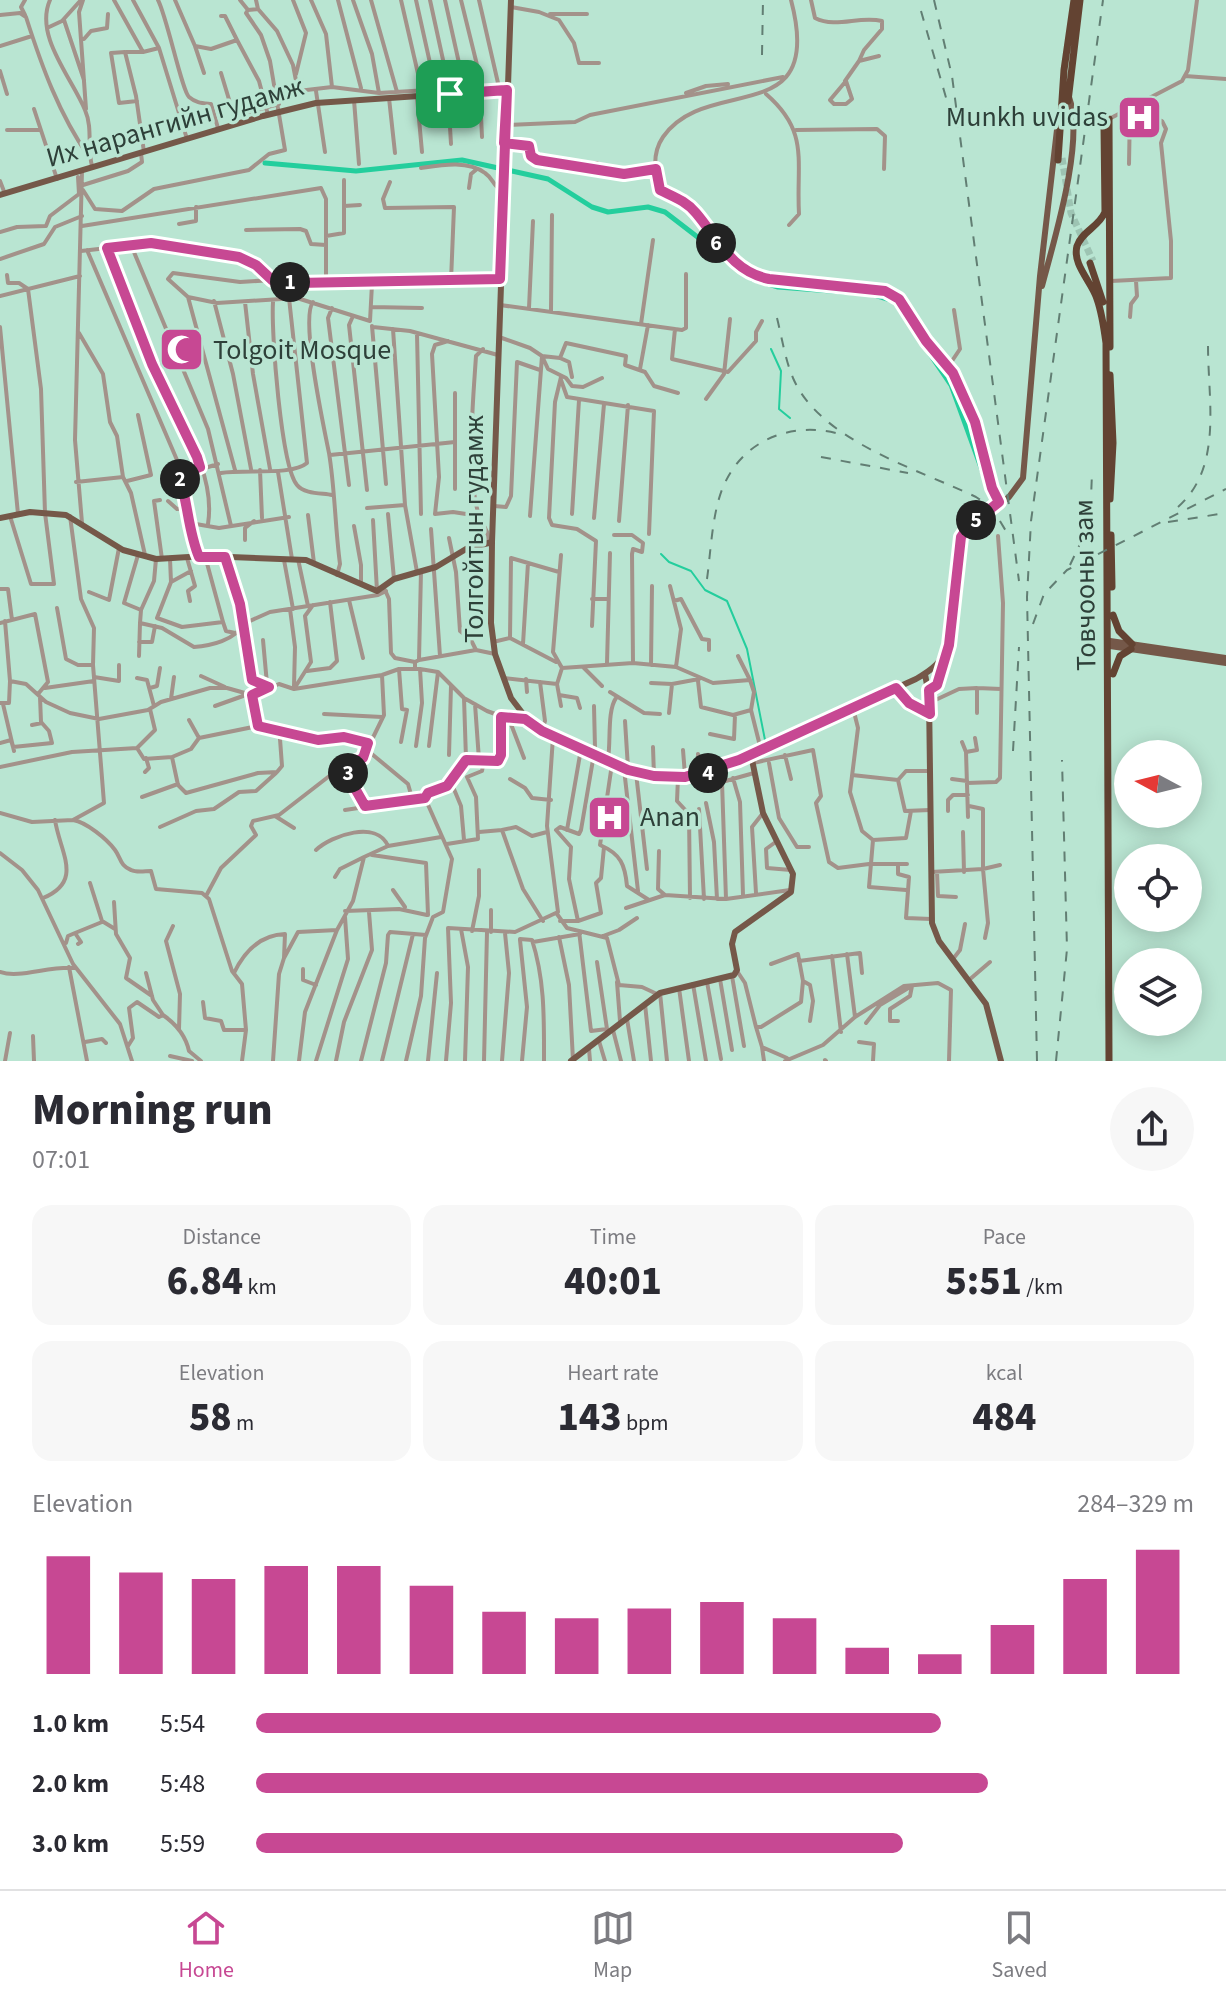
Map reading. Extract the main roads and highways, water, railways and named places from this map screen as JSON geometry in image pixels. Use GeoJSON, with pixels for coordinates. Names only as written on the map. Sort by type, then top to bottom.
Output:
{"type":"FeatureCollection","features":[{"type":"Feature","properties":{"kind":"highway"},"geometry":{"type":"LineString","coordinates":[[1060,159],[1077,0]]}},
{"type":"Feature","properties":{"kind":"highway","name":"Товчооны зам"},"geometry":{"type":"LineString","coordinates":[[1107,123],[1113,615],[1111,1061],[1111,644],[1103,322],[1097,298],[1078,264],[1076,253],[1079,241],[1105,212],[1107,123]]}},
{"type":"Feature","properties":{"kind":"highway"},"geometry":{"type":"LineString","coordinates":[[1103,322],[1100,289],[1092,262],[1111,316]]}},
{"type":"Feature","properties":{"kind":"highway"},"geometry":{"type":"LineString","coordinates":[[1113,615],[1119,631],[1131,646],[1120,656],[1113,674]]}},
{"type":"Feature","properties":{"kind":"main road","name":"Толгойтын гудамж"},"geometry":{"type":"LineString","coordinates":[[511,3],[494,506],[490,543],[493,642],[502,678],[525,719],[553,737],[629,771],[682,778],[700,775],[752,759],[761,750],[925,674],[945,655],[949,645],[961,537],[968,527],[1014,493],[1023,478],[1040,289]]}},
{"type":"Feature","properties":{"kind":"main road","name":"Их нарангийн гудамж"},"geometry":{"type":"LineString","coordinates":[[3,194],[80,174],[280,108],[494,88],[507,90]]}},
{"type":"Feature","properties":{"kind":"main road"},"geometry":{"type":"LineString","coordinates":[[1040,289],[1044,236],[1066,88]]}},
{"type":"Feature","properties":{"kind":"main road"},"geometry":{"type":"LineString","coordinates":[[1040,289],[1057,238],[1072,137],[1066,88]]}},
{"type":"Feature","properties":{"kind":"main road"},"geometry":{"type":"LineString","coordinates":[[1044,236],[1049,241],[1057,238]]}},
{"type":"Feature","properties":{"kind":"main road"},"geometry":{"type":"LineString","coordinates":[[1043,248],[1049,245],[1053,251]]}},
{"type":"Feature","properties":{"kind":"main road"},"geometry":{"type":"LineString","coordinates":[[0,518],[45,513],[70,516],[119,548],[141,556],[163,559],[202,556],[295,559],[314,563],[361,585],[382,590],[394,579],[436,567],[490,543]]}},
{"type":"Feature","properties":{"kind":"main road"},"geometry":{"type":"LineString","coordinates":[[1111,644],[1226,661]]}},
{"type":"Feature","properties":{"kind":"main road"},"geometry":{"type":"LineString","coordinates":[[925,674],[929,690],[934,872],[931,919],[937,938],[988,1009],[1001,1061]]}},
{"type":"Feature","properties":{"kind":"main road"},"geometry":{"type":"LineString","coordinates":[[575,1059],[612,1027],[659,994],[734,974],[732,944],[735,932],[792,891],[791,870],[763,813],[752,759]]}},
{"type":"Feature","properties":{"kind":"waterway"},"geometry":{"type":"LineString","coordinates":[[265,163],[356,171],[462,160],[548,179],[592,207],[608,212],[648,207],[665,212],[752,279],[778,287],[871,294],[894,301],[951,385],[992,498]]}},
{"type":"Feature","properties":{"kind":"waterway"},"geometry":{"type":"LineString","coordinates":[[771,349],[781,371],[779,409],[790,418]]}},
{"type":"Feature","properties":{"kind":"waterway"},"geometry":{"type":"LineString","coordinates":[[661,554],[669,562],[691,571],[705,590],[727,601],[747,649],[766,745]]}},
{"type":"Feature","properties":{"kind":"tunnel"},"geometry":{"type":"LineString","coordinates":[[1062,158],[1071,213],[1093,261]]}},
{"type":"Feature","properties":{"kind":"railway"},"geometry":{"type":"LineString","coordinates":[[762,55],[763,0]]}},
{"type":"Feature","properties":{"kind":"railway"},"geometry":{"type":"LineString","coordinates":[[934,0],[952,76],[1019,581]]}},
{"type":"Feature","properties":{"kind":"railway"},"geometry":{"type":"LineString","coordinates":[[1037,1061],[1027,597],[1031,521],[1103,0]]}},
{"type":"Feature","properties":{"kind":"railway"},"geometry":{"type":"LineString","coordinates":[[921,11],[947,101]]}},
{"type":"Feature","properties":{"kind":"railway"},"geometry":{"type":"LineString","coordinates":[[777,318],[793,378],[806,400],[825,419],[873,451],[976,497],[992,508],[1009,536]]}},
{"type":"Feature","properties":{"kind":"railway"},"geometry":{"type":"LineString","coordinates":[[1178,507],[1202,473],[1207,453],[1210,432],[1208,346]]}},
{"type":"Feature","properties":{"kind":"railway"},"geometry":{"type":"LineString","coordinates":[[707,579],[719,498],[732,471],[743,457],[755,446],[785,433],[802,430],[836,433]]}},
{"type":"Feature","properties":{"kind":"railway"},"geometry":{"type":"LineString","coordinates":[[821,457],[908,473]]}},
{"type":"Feature","properties":{"kind":"railway"},"geometry":{"type":"LineString","coordinates":[[1070,565],[1090,523],[1092,473]]}},
{"type":"Feature","properties":{"kind":"railway"},"geometry":{"type":"LineString","coordinates":[[1033,624],[1044,594],[1067,570],[1226,489]]}},
{"type":"Feature","properties":{"kind":"railway"},"geometry":{"type":"LineString","coordinates":[[1168,522],[1226,513]]}},
{"type":"Feature","properties":{"kind":"railway"},"geometry":{"type":"LineString","coordinates":[[1013,751],[1019,647]]}},
{"type":"Feature","properties":{"kind":"railway"},"geometry":{"type":"LineString","coordinates":[[1056,1061],[1067,949],[1062,760]]}},
{"type":"Feature","properties":{"kind":"place","name":"Munkh uvidas"},"geometry":{"type":"Point","coordinates":[1139,117]}},
{"type":"Feature","properties":{"kind":"place","name":"Tolgoit Mosque"},"geometry":{"type":"Point","coordinates":[182,350]}},
{"type":"Feature","properties":{"kind":"place","name":"Anan"},"geometry":{"type":"Point","coordinates":[609,817]}}]}
